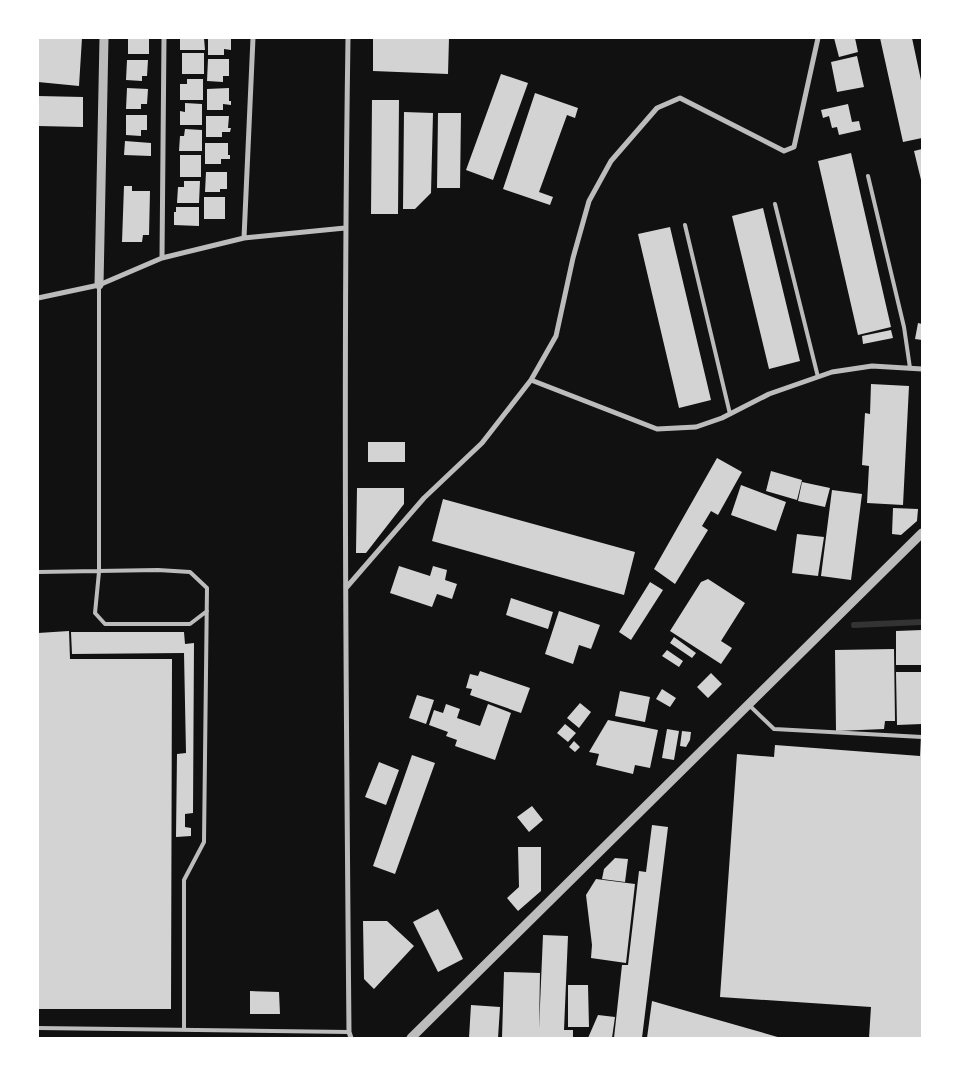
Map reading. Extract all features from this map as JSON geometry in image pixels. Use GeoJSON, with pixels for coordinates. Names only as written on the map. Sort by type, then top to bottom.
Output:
{"type":"FeatureCollection","features":[{"type":"Feature","properties":{"kind":"street"},"geometry":{"type":"LineString","coordinates":[[98,285],[104,38]]}},
{"type":"Feature","properties":{"kind":"street"},"geometry":{"type":"LineString","coordinates":[[162,258],[164,38]]}},
{"type":"Feature","properties":{"kind":"street"},"geometry":{"type":"LineString","coordinates":[[244,238],[253,38]]}},
{"type":"Feature","properties":{"kind":"street"},"geometry":{"type":"LineString","coordinates":[[348,38],[345,228],[346,588],[349,1032],[351,1038]]}},
{"type":"Feature","properties":{"kind":"street"},"geometry":{"type":"LineString","coordinates":[[346,588],[424,498],[482,443],[532,380],[556,336],[573,258],[589,201],[611,161],[657,108],[680,98],[784,151],[794,147],[818,38]]}},
{"type":"Feature","properties":{"kind":"street"},"geometry":{"type":"LineString","coordinates":[[38,298],[98,285],[162,258],[244,238],[345,228]]}},
{"type":"Feature","properties":{"kind":"street"},"geometry":{"type":"LineString","coordinates":[[532,380],[657,429],[696,427],[730,414],[769,394],[832,372],[872,366],[922,369]]}},
{"type":"Feature","properties":{"kind":"street"},"geometry":{"type":"LineString","coordinates":[[411,1038],[922,533]]}},
{"type":"Feature","properties":{"kind":"lane"},"geometry":{"type":"LineString","coordinates":[[868,176],[904,327],[910,368]]}},
{"type":"Feature","properties":{"kind":"lane"},"geometry":{"type":"LineString","coordinates":[[776,204],[818,377]]}},
{"type":"Feature","properties":{"kind":"lane"},"geometry":{"type":"LineString","coordinates":[[685,225],[730,414]]}},
{"type":"Feature","properties":{"kind":"lane"},"geometry":{"type":"LineString","coordinates":[[98,285],[99,572],[95,613],[105,624],[190,624],[207,610]]}},
{"type":"Feature","properties":{"kind":"lane"},"geometry":{"type":"LineString","coordinates":[[38,572],[158,570],[190,572],[207,588],[204,842],[184,880],[184,1030]]}},
{"type":"Feature","properties":{"kind":"lane"},"geometry":{"type":"LineString","coordinates":[[749,705],[774,729],[922,737]]}},
{"type":"Feature","properties":{"kind":"lane"},"geometry":{"type":"LineString","coordinates":[[38,1028],[349,1032]]}},
{"type":"Feature","properties":{"kind":"building"},"geometry":{"type":"Polygon","coordinates":[[[38,38],[82,38],[79,86],[38,82],[38,38]]]}},
{"type":"Feature","properties":{"kind":"building"},"geometry":{"type":"Polygon","coordinates":[[[128,38],[149,39],[149,54],[128,54],[128,38]]]}},
{"type":"Feature","properties":{"kind":"building"},"geometry":{"type":"Polygon","coordinates":[[[180,38],[204,38],[205,50],[180,50],[180,38]]]}},
{"type":"Feature","properties":{"kind":"building"},"geometry":{"type":"Polygon","coordinates":[[[208,38],[231,38],[231,50],[224,49],[224,55],[208,55],[208,38]]]}},
{"type":"Feature","properties":{"kind":"building"},"geometry":{"type":"Polygon","coordinates":[[[373,38],[449,38],[448,74],[373,71],[373,38]]]}},
{"type":"Feature","properties":{"kind":"building"},"geometry":{"type":"Polygon","coordinates":[[[834,38],[855,38],[858,52],[839,57],[834,38]]]}},
{"type":"Feature","properties":{"kind":"building"},"geometry":{"type":"Polygon","coordinates":[[[880,38],[912,38],[922,85],[922,138],[903,142],[880,38]]]}},
{"type":"Feature","properties":{"kind":"building"},"geometry":{"type":"Polygon","coordinates":[[[182,53],[204,53],[204,74],[182,74],[182,53]]]}},
{"type":"Feature","properties":{"kind":"building"},"geometry":{"type":"Polygon","coordinates":[[[857,56],[864,87],[837,92],[831,62],[857,56]]]}},
{"type":"Feature","properties":{"kind":"building"},"geometry":{"type":"Polygon","coordinates":[[[208,59],[229,59],[229,76],[223,76],[223,82],[207,81],[208,59]]]}},
{"type":"Feature","properties":{"kind":"building"},"geometry":{"type":"Polygon","coordinates":[[[127,60],[148,60],[147,76],[142,76],[142,81],[126,80],[127,60]]]}},
{"type":"Feature","properties":{"kind":"building"},"geometry":{"type":"Polygon","coordinates":[[[501,74],[528,83],[493,180],[466,170],[501,74]]]}},
{"type":"Feature","properties":{"kind":"building"},"geometry":{"type":"Polygon","coordinates":[[[187,79],[203,79],[203,100],[180,100],[180,84],[187,84],[187,79]]]}},
{"type":"Feature","properties":{"kind":"building"},"geometry":{"type":"Polygon","coordinates":[[[127,88],[148,89],[147,104],[141,104],[141,109],[126,109],[127,88]]]}},
{"type":"Feature","properties":{"kind":"building"},"geometry":{"type":"Polygon","coordinates":[[[229,88],[229,101],[231,101],[231,105],[223,104],[223,110],[207,110],[207,89],[229,88]]]}},
{"type":"Feature","properties":{"kind":"building"},"geometry":{"type":"Polygon","coordinates":[[[535,93],[578,108],[575,118],[567,115],[539,192],[553,197],[550,205],[503,189],[535,93]]]}},
{"type":"Feature","properties":{"kind":"building"},"geometry":{"type":"Polygon","coordinates":[[[38,96],[83,97],[83,127],[38,126],[38,96]]]}},
{"type":"Feature","properties":{"kind":"building"},"geometry":{"type":"Polygon","coordinates":[[[372,100],[399,100],[398,214],[371,214],[372,100]]]}},
{"type":"Feature","properties":{"kind":"building"},"geometry":{"type":"Polygon","coordinates":[[[185,103],[202,104],[202,125],[180,125],[180,111],[185,112],[185,103]]]}},
{"type":"Feature","properties":{"kind":"building"},"geometry":{"type":"Polygon","coordinates":[[[848,104],[852,122],[859,121],[861,130],[839,135],[837,127],[832,128],[829,116],[823,118],[821,110],[848,104]]]}},
{"type":"Feature","properties":{"kind":"building"},"geometry":{"type":"Polygon","coordinates":[[[404,112],[433,113],[431,193],[415,209],[403,209],[404,112]]]}},
{"type":"Feature","properties":{"kind":"building"},"geometry":{"type":"Polygon","coordinates":[[[438,113],[461,113],[460,188],[437,188],[438,113]]]}},
{"type":"Feature","properties":{"kind":"building"},"geometry":{"type":"Polygon","coordinates":[[[126,115],[147,115],[147,130],[141,130],[141,136],[126,135],[126,115]]]}},
{"type":"Feature","properties":{"kind":"building"},"geometry":{"type":"Polygon","coordinates":[[[206,116],[229,116],[228,128],[231,128],[230,132],[222,132],[222,137],[206,137],[206,116]]]}},
{"type":"Feature","properties":{"kind":"building"},"geometry":{"type":"Polygon","coordinates":[[[185,129],[202,130],[202,151],[179,151],[180,136],[184,136],[185,129]]]}},
{"type":"Feature","properties":{"kind":"building"},"geometry":{"type":"Polygon","coordinates":[[[125,141],[151,143],[151,156],[124,155],[125,141]]]}},
{"type":"Feature","properties":{"kind":"building"},"geometry":{"type":"Polygon","coordinates":[[[205,143],[228,143],[230,159],[221,159],[221,164],[205,164],[205,143]]]}},
{"type":"Feature","properties":{"kind":"building"},"geometry":{"type":"Polygon","coordinates":[[[922,149],[922,184],[914,151],[922,149]]]}},
{"type":"Feature","properties":{"kind":"building"},"geometry":{"type":"Polygon","coordinates":[[[851,153],[891,327],[858,335],[818,161],[851,153]]]}},
{"type":"Feature","properties":{"kind":"building"},"geometry":{"type":"Polygon","coordinates":[[[180,155],[201,155],[201,177],[180,177],[180,155]]]}},
{"type":"Feature","properties":{"kind":"building"},"geometry":{"type":"Polygon","coordinates":[[[206,172],[227,172],[227,189],[220,189],[220,192],[205,192],[206,172]]]}},
{"type":"Feature","properties":{"kind":"building"},"geometry":{"type":"Polygon","coordinates":[[[184,181],[200,181],[199,203],[177,203],[178,187],[184,187],[184,181]]]}},
{"type":"Feature","properties":{"kind":"building"},"geometry":{"type":"Polygon","coordinates":[[[124,186],[132,186],[132,191],[150,191],[149,235],[143,235],[142,242],[122,242],[124,186]]]}},
{"type":"Feature","properties":{"kind":"building"},"geometry":{"type":"Polygon","coordinates":[[[204,197],[225,197],[225,219],[204,219],[204,197]]]}},
{"type":"Feature","properties":{"kind":"building"},"geometry":{"type":"Polygon","coordinates":[[[176,207],[199,207],[199,226],[174,225],[176,207]]]}},
{"type":"Feature","properties":{"kind":"building"},"geometry":{"type":"Polygon","coordinates":[[[763,208],[800,361],[769,369],[732,216],[763,208]]]}},
{"type":"Feature","properties":{"kind":"building"},"geometry":{"type":"Polygon","coordinates":[[[670,227],[711,400],[679,408],[638,234],[670,227]]]}},
{"type":"Feature","properties":{"kind":"building"},"geometry":{"type":"Polygon","coordinates":[[[918,323],[922,324],[922,340],[915,339],[918,323]]]}},
{"type":"Feature","properties":{"kind":"building"},"geometry":{"type":"Polygon","coordinates":[[[891,330],[893,338],[863,344],[862,336],[891,330]]]}},
{"type":"Feature","properties":{"kind":"building"},"geometry":{"type":"Polygon","coordinates":[[[871,384],[909,386],[903,505],[867,503],[869,466],[862,465],[865,413],[870,414],[871,384]]]}},
{"type":"Feature","properties":{"kind":"building"},"geometry":{"type":"Polygon","coordinates":[[[368,442],[405,442],[405,462],[368,462],[368,442]]]}},
{"type":"Feature","properties":{"kind":"building"},"geometry":{"type":"Polygon","coordinates":[[[717,458],[742,472],[718,515],[711,511],[702,526],[708,530],[675,584],[654,569],[717,458]]]}},
{"type":"Feature","properties":{"kind":"building"},"geometry":{"type":"Polygon","coordinates":[[[771,471],[802,480],[797,500],[766,491],[771,471]]]}},
{"type":"Feature","properties":{"kind":"building"},"geometry":{"type":"Polygon","coordinates":[[[802,482],[830,488],[825,507],[798,501],[802,482]]]}},
{"type":"Feature","properties":{"kind":"building"},"geometry":{"type":"Polygon","coordinates":[[[741,485],[786,502],[776,531],[731,515],[741,485]]]}},
{"type":"Feature","properties":{"kind":"building"},"geometry":{"type":"Polygon","coordinates":[[[357,488],[404,488],[404,504],[366,553],[356,553],[357,488]]]}},
{"type":"Feature","properties":{"kind":"building"},"geometry":{"type":"Polygon","coordinates":[[[832,490],[862,494],[851,580],[821,576],[832,490]]]}},
{"type":"Feature","properties":{"kind":"building"},"geometry":{"type":"Polygon","coordinates":[[[443,499],[635,552],[624,595],[432,541],[443,499]]]}},
{"type":"Feature","properties":{"kind":"building"},"geometry":{"type":"Polygon","coordinates":[[[893,508],[918,509],[917,521],[901,535],[892,534],[893,508]]]}},
{"type":"Feature","properties":{"kind":"building"},"geometry":{"type":"Polygon","coordinates":[[[797,534],[824,537],[818,576],[792,573],[797,534]]]}},
{"type":"Feature","properties":{"kind":"building"},"geometry":{"type":"Polygon","coordinates":[[[399,566],[430,576],[433,566],[447,570],[445,580],[457,584],[452,599],[437,594],[432,607],[390,593],[399,566]]]}},
{"type":"Feature","properties":{"kind":"building"},"geometry":{"type":"Polygon","coordinates":[[[708,579],[745,603],[721,641],[732,648],[721,664],[670,631],[701,582],[708,579]]]}},
{"type":"Feature","properties":{"kind":"building"},"geometry":{"type":"Polygon","coordinates":[[[650,582],[663,590],[631,640],[619,632],[650,582]]]}},
{"type":"Feature","properties":{"kind":"building"},"geometry":{"type":"Polygon","coordinates":[[[511,598],[553,612],[548,629],[506,615],[511,598]]]}},
{"type":"Feature","properties":{"kind":"building"},"geometry":{"type":"Polygon","coordinates":[[[559,611],[600,625],[591,649],[579,645],[573,664],[545,654],[559,611]]]}},
{"type":"Feature","properties":{"kind":"building"},"geometry":{"type":"Polygon","coordinates":[[[922,630],[922,665],[896,665],[896,631],[922,630]]]}},
{"type":"Feature","properties":{"kind":"building"},"geometry":{"type":"Polygon","coordinates":[[[69,631],[70,659],[172,659],[171,1009],[38,1009],[38,633],[69,631]]]}},
{"type":"Feature","properties":{"kind":"building"},"geometry":{"type":"Polygon","coordinates":[[[71,632],[184,632],[185,644],[194,643],[193,813],[185,814],[185,827],[191,828],[191,836],[176,837],[177,754],[186,753],[184,653],[72,654],[71,632]]]}},
{"type":"Feature","properties":{"kind":"building"},"geometry":{"type":"Polygon","coordinates":[[[674,637],[696,653],[692,658],[670,643],[674,637]]]}},
{"type":"Feature","properties":{"kind":"building"},"geometry":{"type":"Polygon","coordinates":[[[894,649],[895,721],[885,721],[884,729],[836,731],[835,650],[894,649]]]}},
{"type":"Feature","properties":{"kind":"building"},"geometry":{"type":"Polygon","coordinates":[[[667,650],[683,661],[679,667],[662,656],[667,650]]]}},
{"type":"Feature","properties":{"kind":"building"},"geometry":{"type":"Polygon","coordinates":[[[480,671],[530,688],[521,713],[470,695],[472,689],[466,688],[470,674],[478,676],[480,671]]]}},
{"type":"Feature","properties":{"kind":"building"},"geometry":{"type":"Polygon","coordinates":[[[896,672],[922,672],[922,724],[897,725],[896,672]]]}},
{"type":"Feature","properties":{"kind":"building"},"geometry":{"type":"Polygon","coordinates":[[[711,673],[722,684],[708,698],[697,687],[711,673]]]}},
{"type":"Feature","properties":{"kind":"building"},"geometry":{"type":"Polygon","coordinates":[[[662,689],[676,698],[670,707],[656,699],[662,689]]]}},
{"type":"Feature","properties":{"kind":"building"},"geometry":{"type":"Polygon","coordinates":[[[620,691],[650,697],[645,722],[615,716],[620,691]]]}},
{"type":"Feature","properties":{"kind":"building"},"geometry":{"type":"Polygon","coordinates":[[[417,695],[434,700],[426,724],[409,718],[417,695]]]}},
{"type":"Feature","properties":{"kind":"building"},"geometry":{"type":"Polygon","coordinates":[[[580,703],[591,712],[579,728],[567,718],[580,703]]]}},
{"type":"Feature","properties":{"kind":"building"},"geometry":{"type":"Polygon","coordinates":[[[446,704],[460,709],[457,718],[480,726],[488,704],[511,713],[495,760],[455,746],[457,740],[446,736],[448,732],[429,725],[434,710],[443,713],[446,704]]]}},
{"type":"Feature","properties":{"kind":"building"},"geometry":{"type":"Polygon","coordinates":[[[608,720],[658,730],[650,768],[635,765],[633,774],[596,765],[599,754],[589,752],[608,720]]]}},
{"type":"Feature","properties":{"kind":"building"},"geometry":{"type":"Polygon","coordinates":[[[565,724],[576,733],[568,742],[557,733],[565,724]]]}},
{"type":"Feature","properties":{"kind":"building"},"geometry":{"type":"Polygon","coordinates":[[[667,729],[679,731],[674,760],[662,758],[667,729]]]}},
{"type":"Feature","properties":{"kind":"building"},"geometry":{"type":"Polygon","coordinates":[[[682,731],[691,732],[690,740],[686,747],[680,746],[682,731]]]}},
{"type":"Feature","properties":{"kind":"building"},"geometry":{"type":"Polygon","coordinates":[[[921,735],[922,1038],[869,1038],[871,1007],[720,997],[737,754],[774,757],[775,745],[920,756],[921,735]]]}},
{"type":"Feature","properties":{"kind":"building"},"geometry":{"type":"Polygon","coordinates":[[[574,741],[580,747],[575,752],[569,747],[574,741]]]}},
{"type":"Feature","properties":{"kind":"building"},"geometry":{"type":"Polygon","coordinates":[[[412,755],[435,763],[395,874],[373,866],[412,755]]]}},
{"type":"Feature","properties":{"kind":"building"},"geometry":{"type":"Polygon","coordinates":[[[379,762],[399,770],[386,805],[365,797],[379,762]]]}},
{"type":"Feature","properties":{"kind":"building"},"geometry":{"type":"Polygon","coordinates":[[[532,806],[543,820],[529,832],[517,817],[532,806]]]}},
{"type":"Feature","properties":{"kind":"building"},"geometry":{"type":"Polygon","coordinates":[[[652,825],[668,827],[642,1038],[614,1038],[622,965],[628,965],[639,871],[646,872],[652,825]]]}},
{"type":"Feature","properties":{"kind":"building"},"geometry":{"type":"Polygon","coordinates":[[[518,847],[541,847],[541,891],[518,911],[507,898],[519,887],[518,847]]]}},
{"type":"Feature","properties":{"kind":"building"},"geometry":{"type":"Polygon","coordinates":[[[615,858],[628,859],[625,882],[602,879],[604,869],[615,858]]]}},
{"type":"Feature","properties":{"kind":"building"},"geometry":{"type":"Polygon","coordinates":[[[596,879],[635,884],[626,963],[591,958],[592,945],[586,895],[596,879]]]}},
{"type":"Feature","properties":{"kind":"building"},"geometry":{"type":"Polygon","coordinates":[[[438,909],[463,959],[438,972],[413,922],[438,909]]]}},
{"type":"Feature","properties":{"kind":"building"},"geometry":{"type":"Polygon","coordinates":[[[363,921],[387,921],[414,946],[374,989],[364,979],[363,921]]]}},
{"type":"Feature","properties":{"kind":"building"},"geometry":{"type":"Polygon","coordinates":[[[543,935],[568,936],[564,1030],[573,1030],[573,1038],[502,1038],[504,972],[540,973],[539,1029],[543,935]]]}},
{"type":"Feature","properties":{"kind":"building"},"geometry":{"type":"Polygon","coordinates":[[[568,985],[588,985],[589,1027],[568,1027],[568,985]]]}},
{"type":"Feature","properties":{"kind":"building"},"geometry":{"type":"Polygon","coordinates":[[[250,991],[279,992],[280,1014],[250,1014],[250,991]]]}},
{"type":"Feature","properties":{"kind":"building"},"geometry":{"type":"Polygon","coordinates":[[[652,1001],[781,1038],[647,1038],[652,1001]]]}},
{"type":"Feature","properties":{"kind":"building"},"geometry":{"type":"Polygon","coordinates":[[[471,1005],[500,1007],[498,1038],[469,1038],[471,1005]]]}},
{"type":"Feature","properties":{"kind":"building"},"geometry":{"type":"Polygon","coordinates":[[[598,1015],[615,1017],[612,1038],[588,1038],[598,1015]]]}},
{"type":"Feature","properties":{"kind":"waterway"},"geometry":{"type":"LineString","coordinates":[[854,625],[922,622]]}}]}
